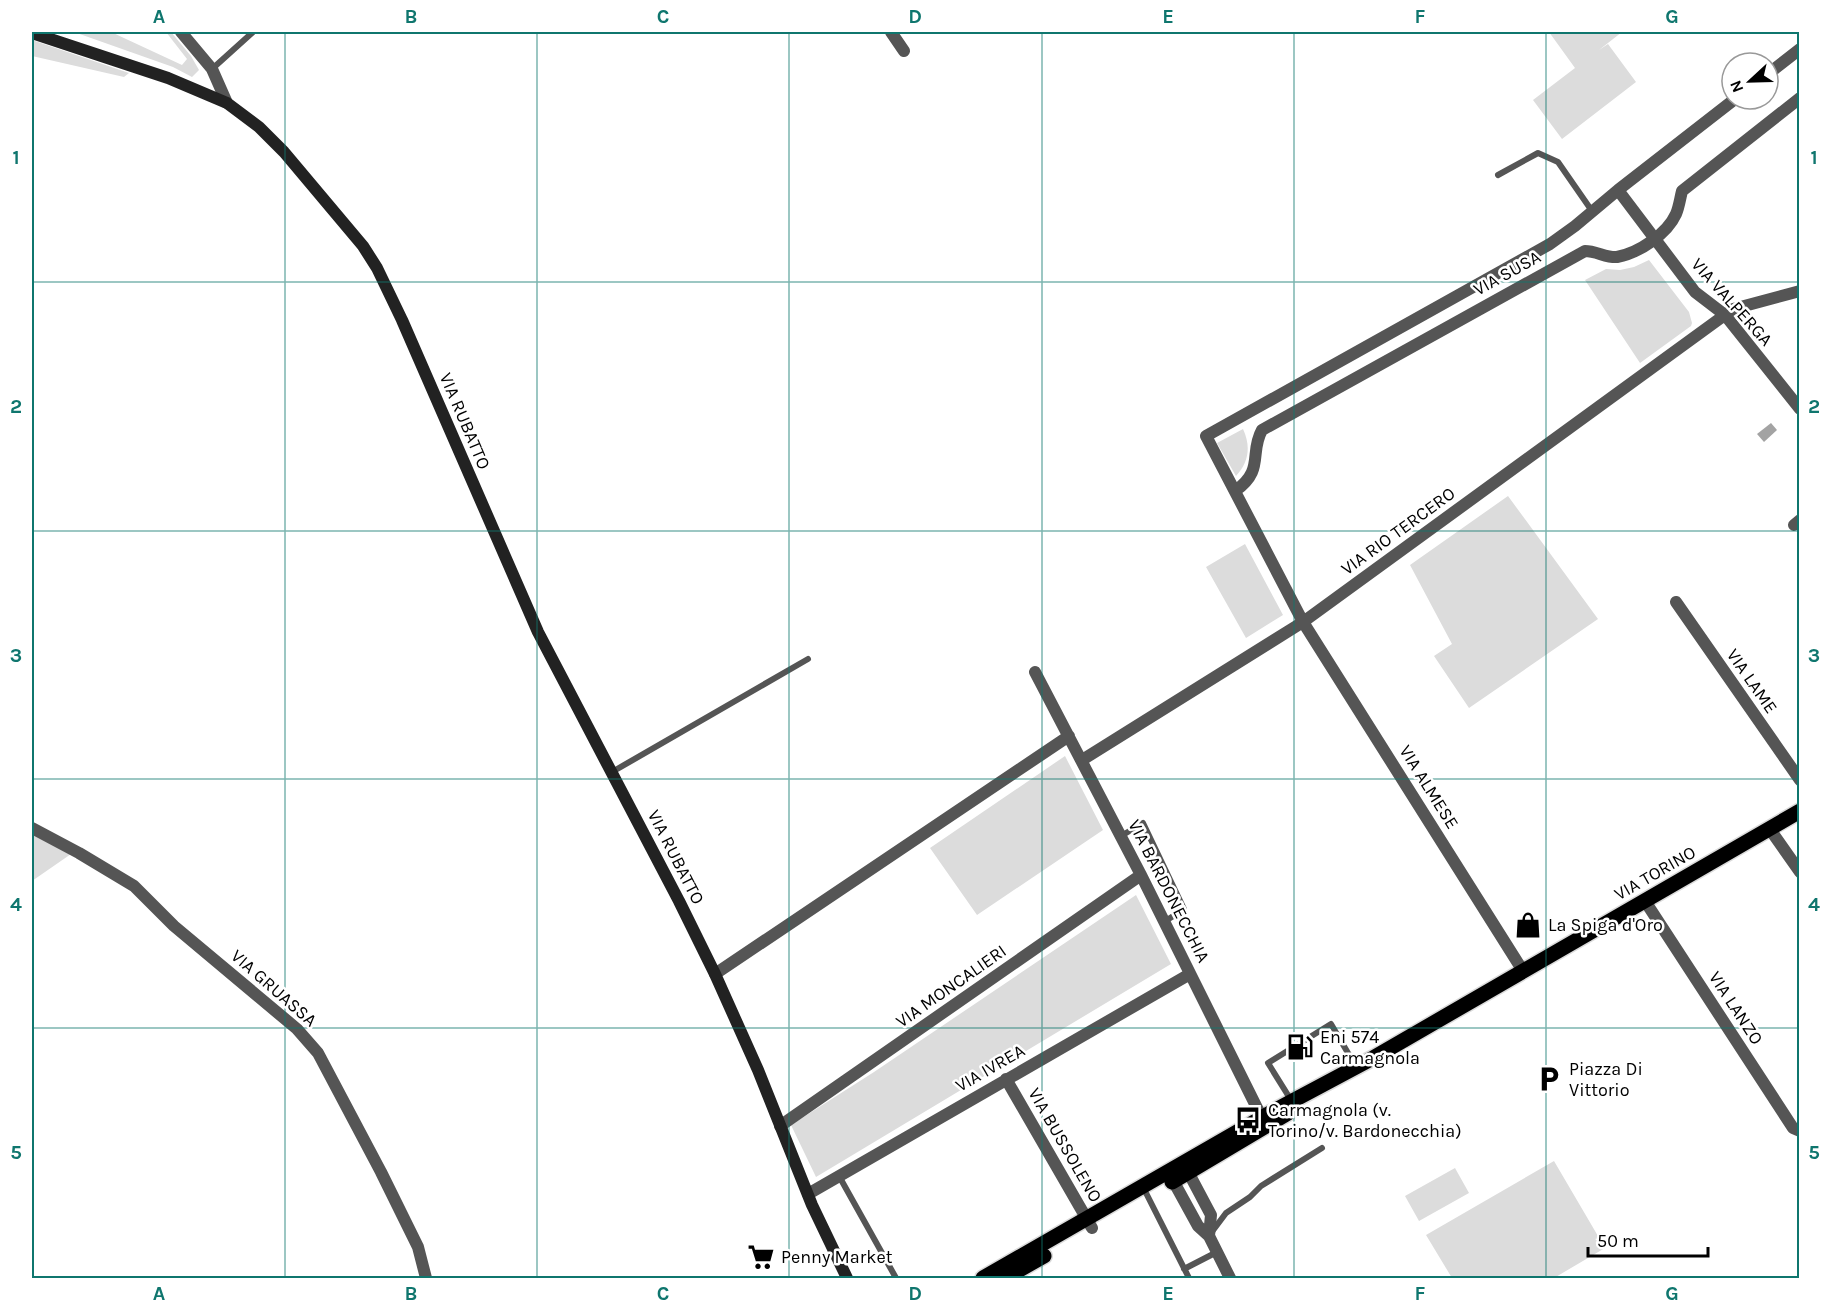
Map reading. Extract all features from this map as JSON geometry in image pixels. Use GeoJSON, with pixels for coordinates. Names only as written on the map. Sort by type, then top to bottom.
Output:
{"type":"FeatureCollection","features":[{"type":"Feature","properties":{"kind":"main road","name":"VIA TORINO"},"geometry":{"type":"LineString","coordinates":[[1090,1223],[1800,811]]}},
{"type":"Feature","properties":{"kind":"main road"},"geometry":{"type":"LineString","coordinates":[[1006,1278],[1090,1223]]}},
{"type":"Feature","properties":{"kind":"main road"},"geometry":{"type":"LineString","coordinates":[[983,1278],[1090,1223]]}},
{"type":"Feature","properties":{"kind":"street"},"geometry":{"type":"LineString","coordinates":[[181,32],[212,69],[227,103]]}},
{"type":"Feature","properties":{"kind":"street"},"geometry":{"type":"LineString","coordinates":[[891,32],[904,51]]}},
{"type":"Feature","properties":{"kind":"street","name":"VIA RUBATTO"},"geometry":{"type":"LineString","coordinates":[[32,33],[168,78],[227,103],[258,127],[284,152],[348,226],[377,268],[407,331],[538,632],[714,974],[758,1071],[807,1194],[847,1278]]}},
{"type":"Feature","properties":{"kind":"street"},"geometry":{"type":"LineString","coordinates":[[1780,65],[1800,50]]}},
{"type":"Feature","properties":{"kind":"street","name":"VIA SUSA"},"geometry":{"type":"LineString","coordinates":[[1235,491],[1245,484],[1254,469],[1259,435],[1262,430],[1586,250],[1615,257],[1635,251],[1671,223],[1682,191],[1800,98]]}},
{"type":"Feature","properties":{"kind":"street","name":"VIA SUSA"},"geometry":{"type":"LineString","coordinates":[[1303,622],[1206,436],[1550,244],[1720,111]]}},
{"type":"Feature","properties":{"kind":"street","name":"VIA VALPERGA"},"geometry":{"type":"LineString","coordinates":[[1618,190],[1695,292],[1725,315],[1800,409]]}},
{"type":"Feature","properties":{"kind":"street","name":"VIA RIO TERCERO"},"geometry":{"type":"LineString","coordinates":[[1082,760],[1303,622],[1733,309],[1800,291]]}},
{"type":"Feature","properties":{"kind":"street","name":"VIA LAME"},"geometry":{"type":"LineString","coordinates":[[1676,602],[1800,780]]}},
{"type":"Feature","properties":{"kind":"street","name":"VIA ALMESE"},"geometry":{"type":"LineString","coordinates":[[1303,622],[1523,971]]}},
{"type":"Feature","properties":{"kind":"street","name":"VIA BARDONECCHIA"},"geometry":{"type":"LineString","coordinates":[[1035,672],[1141,875],[1264,1122]]}},
{"type":"Feature","properties":{"kind":"street"},"geometry":{"type":"LineString","coordinates":[[714,974],[1069,736]]}},
{"type":"Feature","properties":{"kind":"street","name":"VIA GRUASSA"},"geometry":{"type":"LineString","coordinates":[[32,828],[134,886],[174,926],[297,1029],[318,1053],[381,1172],[418,1246],[426,1278]]}},
{"type":"Feature","properties":{"kind":"street"},"geometry":{"type":"LineString","coordinates":[[1769,828],[1800,872]]}},
{"type":"Feature","properties":{"kind":"street","name":"VIA MONCALIERI"},"geometry":{"type":"LineString","coordinates":[[780,1126],[1141,875]]}},
{"type":"Feature","properties":{"kind":"street","name":"VIA LANZO"},"geometry":{"type":"LineString","coordinates":[[1645,901],[1793,1128],[1800,1131]]}},
{"type":"Feature","properties":{"kind":"street","name":"VIA IVREA"},"geometry":{"type":"LineString","coordinates":[[807,1194],[1190,975]]}},
{"type":"Feature","properties":{"kind":"street","name":"VIA BUSSOLENO"},"geometry":{"type":"LineString","coordinates":[[1006,1079],[1090,1223]]}},
{"type":"Feature","properties":{"kind":"street"},"geometry":{"type":"LineString","coordinates":[[1186,1168],[1212,1215],[1209,1236]]}},
{"type":"Feature","properties":{"kind":"street"},"geometry":{"type":"LineString","coordinates":[[1171,1176],[1198,1226],[1209,1236],[1230,1278]]}},
{"type":"Feature","properties":{"kind":"lane"},"geometry":{"type":"LineString","coordinates":[[212,69],[253,32]]}},
{"type":"Feature","properties":{"kind":"lane"},"geometry":{"type":"LineString","coordinates":[[1498,176],[1538,153],[1558,162],[1592,212]]}},
{"type":"Feature","properties":{"kind":"lane"},"geometry":{"type":"LineString","coordinates":[[612,772],[808,659]]}},
{"type":"Feature","properties":{"kind":"lane"},"geometry":{"type":"LineString","coordinates":[[1121,836],[1143,823],[1184,909],[1164,922]]}},
{"type":"Feature","properties":{"kind":"lane"},"geometry":{"type":"LineString","coordinates":[[1294,1104],[1268,1063],[1331,1024],[1357,1068]]}},
{"type":"Feature","properties":{"kind":"lane"},"geometry":{"type":"LineString","coordinates":[[1209,1236],[1226,1213],[1250,1197],[1261,1186],[1322,1148]]}},
{"type":"Feature","properties":{"kind":"lane"},"geometry":{"type":"LineString","coordinates":[[839,1176],[896,1278]]}},
{"type":"Feature","properties":{"kind":"lane"},"geometry":{"type":"LineString","coordinates":[[1145,1192],[1189,1278]]}},
{"type":"Feature","properties":{"kind":"lane"},"geometry":{"type":"LineString","coordinates":[[1184,1269],[1217,1252]]}},
{"type":"Feature","properties":{"kind":"shaded area"},"geometry":{"type":"Polygon","coordinates":[[[74,32],[111,32],[182,65],[187,59],[166,32],[171,32],[191,56],[199,70],[192,77],[173,67],[74,32]]]}},
{"type":"Feature","properties":{"kind":"shaded area"},"geometry":{"type":"Polygon","coordinates":[[[1549,32],[1622,32],[1599,50],[1608,44],[1636,82],[1562,139],[1533,100],[1575,68],[1549,32]]]}},
{"type":"Feature","properties":{"kind":"shaded area"},"geometry":{"type":"Polygon","coordinates":[[[32,40],[129,73],[124,77],[32,56],[32,40]]]}},
{"type":"Feature","properties":{"kind":"shaded area"},"geometry":{"type":"Polygon","coordinates":[[[1649,260],[1689,312],[1692,323],[1640,363],[1585,280],[1606,269],[1620,270],[1649,260]]]}},
{"type":"Feature","properties":{"kind":"shaded area"},"geometry":{"type":"Polygon","coordinates":[[[1771,423],[1777,430],[1764,442],[1757,434],[1771,423]]]}},
{"type":"Feature","properties":{"kind":"shaded area"},"geometry":{"type":"Polygon","coordinates":[[[1243,429],[1248,448],[1244,465],[1236,476],[1217,443],[1243,429]]]}},
{"type":"Feature","properties":{"kind":"shaded area"},"geometry":{"type":"Polygon","coordinates":[[[1508,496],[1598,619],[1469,708],[1434,656],[1452,644],[1410,565],[1508,496]]]}},
{"type":"Feature","properties":{"kind":"shaded area"},"geometry":{"type":"Polygon","coordinates":[[[1245,544],[1283,615],[1246,638],[1206,567],[1245,544]]]}},
{"type":"Feature","properties":{"kind":"shaded area"},"geometry":{"type":"Polygon","coordinates":[[[1065,756],[1103,830],[977,915],[930,848],[1065,756]]]}},
{"type":"Feature","properties":{"kind":"shaded area"},"geometry":{"type":"Polygon","coordinates":[[[32,833],[71,854],[32,881],[32,833]]]}},
{"type":"Feature","properties":{"kind":"shaded area"},"geometry":{"type":"Polygon","coordinates":[[[1136,895],[1171,964],[816,1177],[791,1125],[874,1072],[1136,895]]]}},
{"type":"Feature","properties":{"kind":"shaded area"},"geometry":{"type":"Polygon","coordinates":[[[1554,1161],[1605,1248],[1554,1278],[1452,1278],[1426,1235],[1554,1161]]]}},
{"type":"Feature","properties":{"kind":"shaded area"},"geometry":{"type":"Polygon","coordinates":[[[1455,1168],[1469,1193],[1419,1221],[1405,1196],[1455,1168]]]}},
{"type":"Feature","properties":{"kind":"place","name":"La Spiga d'Oro"},"geometry":{"type":"Point","coordinates":[1528,925]}},
{"type":"Feature","properties":{"kind":"place","name":"Eni 574 Carmagnola"},"geometry":{"type":"Point","coordinates":[1300,1047]}},
{"type":"Feature","properties":{"kind":"place","name":"Piazza Di Vittorio"},"geometry":{"type":"Point","coordinates":[1549,1079]}},
{"type":"Feature","properties":{"kind":"place","name":"Carmagnola (v. Torino/v. Bardonecchia)"},"geometry":{"type":"Point","coordinates":[1248,1120]}},
{"type":"Feature","properties":{"kind":"place","name":"Penny Market"},"geometry":{"type":"Point","coordinates":[761,1257]}}]}
